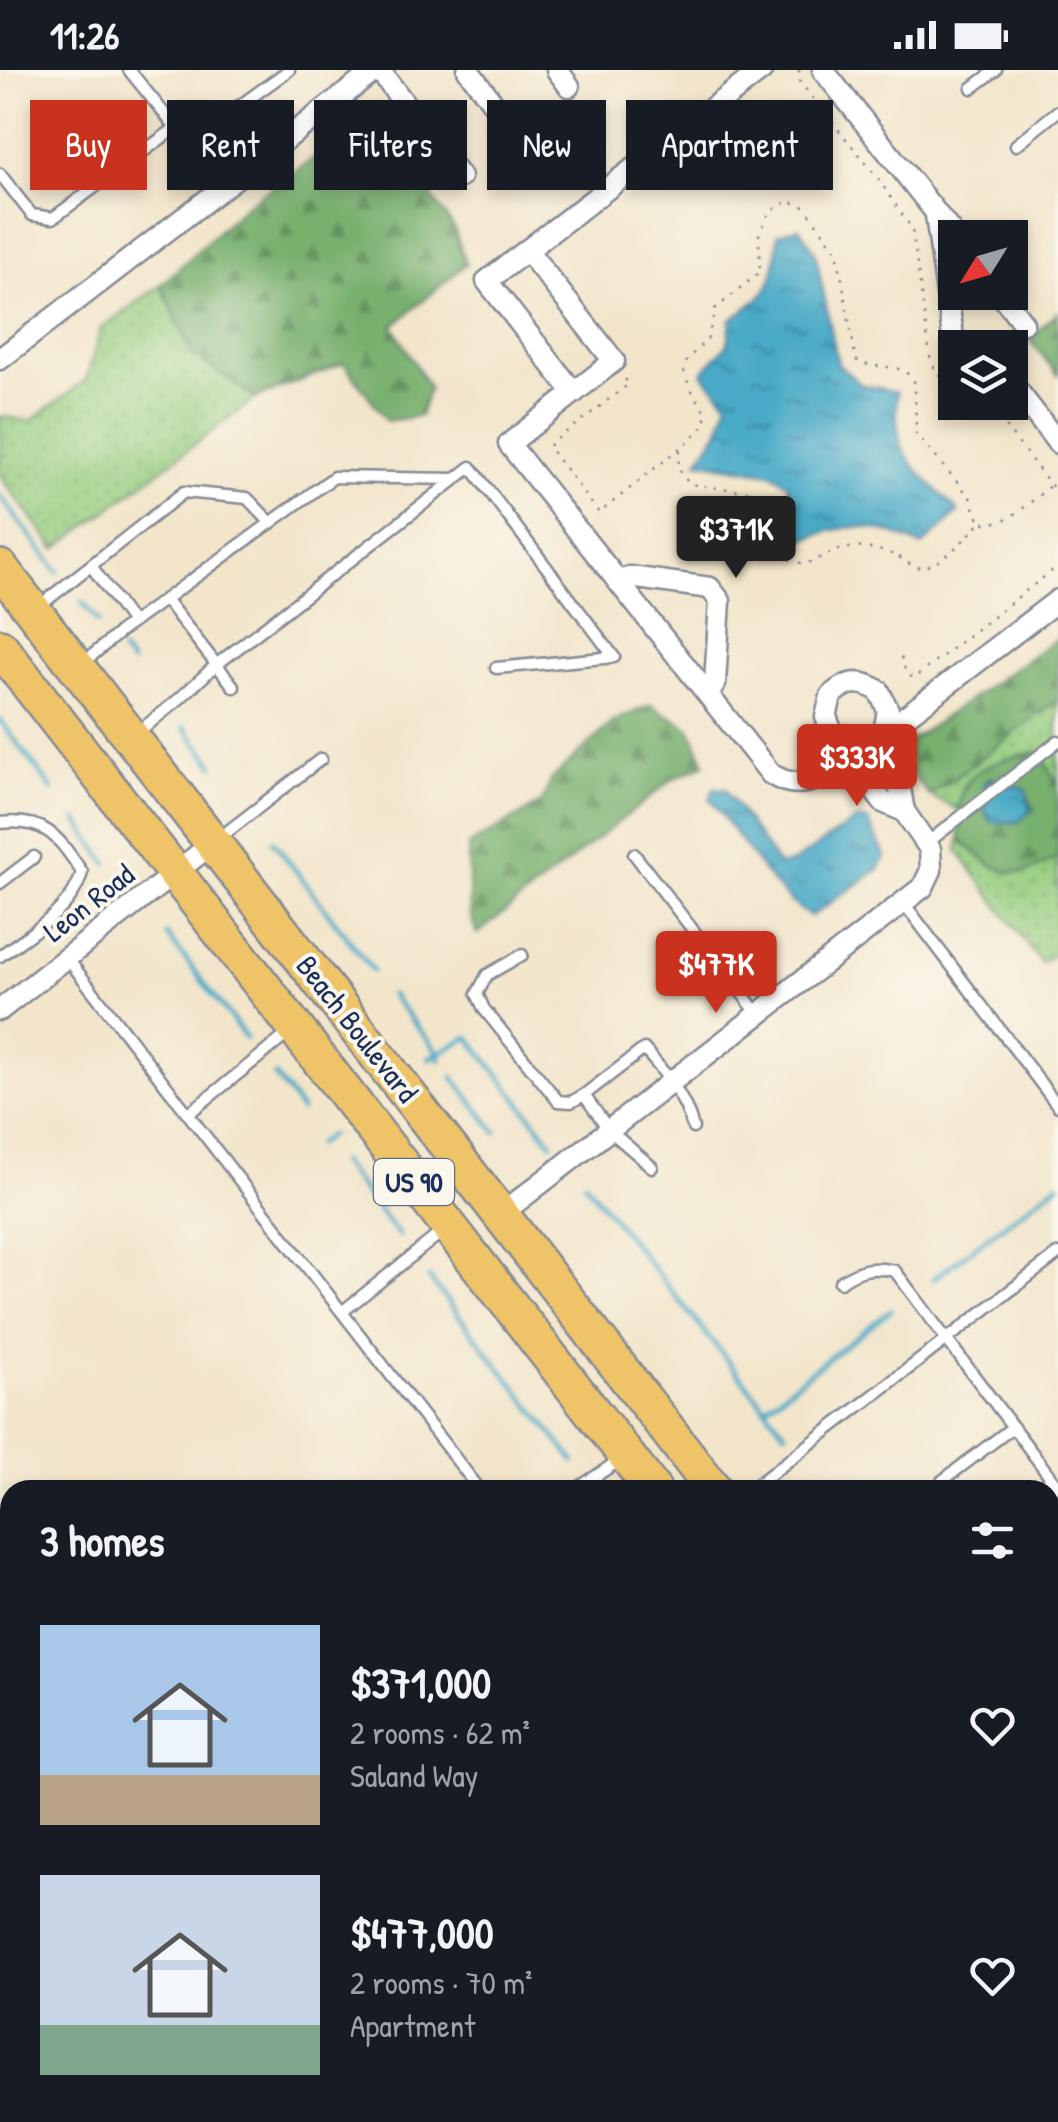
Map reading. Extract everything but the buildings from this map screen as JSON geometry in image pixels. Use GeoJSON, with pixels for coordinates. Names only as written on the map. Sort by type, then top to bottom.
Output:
{"type":"FeatureCollection","features":[{"type":"Feature","properties":{"kind":"highway","name":"Beach Boulevard"},"geometry":{"type":"LineString","coordinates":[[0,568],[706,1480]]}},
{"type":"Feature","properties":{"kind":"highway","name":"US 90"},"geometry":{"type":"LineString","coordinates":[[1,649],[645,1480]]}},
{"type":"Feature","properties":{"kind":"street"},"geometry":{"type":"LineString","coordinates":[[0,359],[377,70],[400,100]]}},
{"type":"Feature","properties":{"kind":"street"},"geometry":{"type":"LineString","coordinates":[[468,70],[491,100]]}},
{"type":"Feature","properties":{"kind":"street"},"geometry":{"type":"LineString","coordinates":[[574,393],[487,281],[762,70]]}},
{"type":"Feature","properties":{"kind":"street"},"geometry":{"type":"LineString","coordinates":[[822,70],[942,220]]}},
{"type":"Feature","properties":{"kind":"street"},"geometry":{"type":"LineString","coordinates":[[936,213],[952,330]]}},
{"type":"Feature","properties":{"kind":"street"},"geometry":{"type":"LineString","coordinates":[[527,250],[614,361],[509,444],[771,774],[783,782],[795,784],[820,778],[850,759],[1058,600]]}},
{"type":"Feature","properties":{"kind":"street"},"geometry":{"type":"LineString","coordinates":[[1013,310],[1023,322]]}},
{"type":"Feature","properties":{"kind":"street"},"geometry":{"type":"LineString","coordinates":[[1028,404],[1058,443]]}},
{"type":"Feature","properties":{"kind":"street"},"geometry":{"type":"LineString","coordinates":[[618,582],[630,576],[710,588],[720,601],[714,684],[706,692]]}},
{"type":"Feature","properties":{"kind":"street"},"geometry":{"type":"LineString","coordinates":[[884,732],[888,710],[879,690],[859,682],[839,688],[827,706],[826,717],[834,737],[883,802],[904,811]]}},
{"type":"Feature","properties":{"kind":"street"},"geometry":{"type":"LineString","coordinates":[[501,1214],[923,887],[933,859],[904,811],[900,789],[867,745]]}},
{"type":"Feature","properties":{"kind":"street","name":"Leon Road"},"geometry":{"type":"LineString","coordinates":[[0,1010],[213,843]]}},
{"type":"Feature","properties":{"kind":"lane"},"geometry":{"type":"LineString","coordinates":[[129,70],[167,120]]}},
{"type":"Feature","properties":{"kind":"lane"},"geometry":{"type":"LineString","coordinates":[[247,100],[289,70]]}},
{"type":"Feature","properties":{"kind":"lane"},"geometry":{"type":"LineString","coordinates":[[972,88],[996,70]]}},
{"type":"Feature","properties":{"kind":"lane"},"geometry":{"type":"LineString","coordinates":[[1016,145],[1058,111]]}},
{"type":"Feature","properties":{"kind":"lane"},"geometry":{"type":"LineString","coordinates":[[2,180],[32,215],[54,218],[167,134]]}},
{"type":"Feature","properties":{"kind":"lane"},"geometry":{"type":"LineString","coordinates":[[131,737],[216,665],[471,467],[614,657],[496,668]]}},
{"type":"Feature","properties":{"kind":"lane"},"geometry":{"type":"LineString","coordinates":[[78,668],[132,623],[334,477],[456,479]]}},
{"type":"Feature","properties":{"kind":"lane"},"geometry":{"type":"LineString","coordinates":[[34,611],[184,492],[247,498],[270,522]]}},
{"type":"Feature","properties":{"kind":"lane"},"geometry":{"type":"LineString","coordinates":[[92,567],[132,623]]}},
{"type":"Feature","properties":{"kind":"lane"},"geometry":{"type":"LineString","coordinates":[[165,599],[234,687]]}},
{"type":"Feature","properties":{"kind":"lane"},"geometry":{"type":"LineString","coordinates":[[926,843],[1058,742]]}},
{"type":"Feature","properties":{"kind":"lane"},"geometry":{"type":"LineString","coordinates":[[213,843],[321,759]]}},
{"type":"Feature","properties":{"kind":"lane"},"geometry":{"type":"LineString","coordinates":[[0,824],[28,821],[46,828],[82,872],[79,887],[51,917],[0,956]]}},
{"type":"Feature","properties":{"kind":"lane"},"geometry":{"type":"LineString","coordinates":[[634,854],[758,1014]]}},
{"type":"Feature","properties":{"kind":"lane"},"geometry":{"type":"LineString","coordinates":[[2,876],[34,857]]}},
{"type":"Feature","properties":{"kind":"lane"},"geometry":{"type":"LineString","coordinates":[[903,902],[1058,1106]]}},
{"type":"Feature","properties":{"kind":"lane"},"geometry":{"type":"LineString","coordinates":[[522,955],[488,975],[477,994],[484,1010],[558,1101],[571,1102],[584,1095],[644,1048],[672,1081],[693,1128]]}},
{"type":"Feature","properties":{"kind":"lane"},"geometry":{"type":"LineString","coordinates":[[68,958],[472,1480]]}},
{"type":"Feature","properties":{"kind":"lane"},"geometry":{"type":"LineString","coordinates":[[188,1114],[295,1028]]}},
{"type":"Feature","properties":{"kind":"lane"},"geometry":{"type":"LineString","coordinates":[[584,1095],[609,1130],[652,1167]]}},
{"type":"Feature","properties":{"kind":"lane"},"geometry":{"type":"LineString","coordinates":[[342,1312],[449,1226]]}},
{"type":"Feature","properties":{"kind":"lane"},"geometry":{"type":"LineString","coordinates":[[763,1480],[1058,1254]]}},
{"type":"Feature","properties":{"kind":"lane"},"geometry":{"type":"LineString","coordinates":[[840,1282],[875,1266],[895,1271],[1053,1480]]}},
{"type":"Feature","properties":{"kind":"lane"},"geometry":{"type":"LineString","coordinates":[[942,1480],[1012,1427]]}},
{"type":"Feature","properties":{"kind":"lane"},"geometry":{"type":"LineString","coordinates":[[590,1480],[626,1455]]}},
{"type":"Feature","properties":{"kind":"path"},"geometry":{"type":"LineString","coordinates":[[798,70],[799,82],[877,177],[912,229],[930,356],[938,373]]}},
{"type":"Feature","properties":{"kind":"path"},"geometry":{"type":"LineString","coordinates":[[610,364],[629,384],[548,446],[599,514],[706,423],[707,417],[684,371],[687,360],[708,338],[715,308],[760,272],[760,235],[770,211],[790,201],[804,208],[836,251],[856,360],[868,367],[899,367],[911,376],[915,383],[916,434],[970,497],[980,522]]}},
{"type":"Feature","properties":{"kind":"path"},"geometry":{"type":"LineString","coordinates":[[1000,420],[1058,494]]}},
{"type":"Feature","properties":{"kind":"path"},"geometry":{"type":"LineString","coordinates":[[680,449],[678,468],[689,484],[760,492],[771,497],[778,514],[777,546],[788,558],[804,564],[854,548],[884,552],[918,567],[934,565],[980,522],[996,522],[1019,511],[1051,485]]}},
{"type":"Feature","properties":{"kind":"path"},"geometry":{"type":"LineString","coordinates":[[901,657],[904,669],[913,679],[1058,566]]}},
{"type":"Feature","properties":{"kind":"green space"},"geometry":{"type":"Polygon","coordinates":[[[314,158],[314,190],[427,190],[454,228],[466,264],[393,326],[429,388],[420,416],[387,421],[344,363],[256,398],[193,355],[161,285],[247,204],[268,190],[294,190],[294,172],[314,158]]]}},
{"type":"Feature","properties":{"kind":"green space"},"geometry":{"type":"Polygon","coordinates":[[[161,285],[193,355],[256,398],[56,549],[0,476],[0,416],[31,421],[86,380],[101,328],[161,285]]]}},
{"type":"Feature","properties":{"kind":"green space"},"geometry":{"type":"Polygon","coordinates":[[[1058,312],[1058,375],[1029,339],[1058,312]]]}},
{"type":"Feature","properties":{"kind":"green space"},"geometry":{"type":"Polygon","coordinates":[[[1058,638],[1058,700],[929,795],[903,764],[903,746],[1058,638]]]}},
{"type":"Feature","properties":{"kind":"green space"},"geometry":{"type":"Polygon","coordinates":[[[1058,700],[1058,784],[1037,751],[964,784],[958,810],[929,795],[956,777],[1058,700]]]}},
{"type":"Feature","properties":{"kind":"green space"},"geometry":{"type":"Polygon","coordinates":[[[651,705],[690,728],[705,764],[674,778],[477,934],[470,913],[468,846],[541,803],[552,779],[614,721],[651,705]]]}},
{"type":"Feature","properties":{"kind":"green space"},"geometry":{"type":"Polygon","coordinates":[[[1038,751],[1058,784],[1058,857],[1029,871],[1006,871],[984,860],[960,839],[961,799],[966,785],[985,767],[1038,751]]]}},
{"type":"Feature","properties":{"kind":"green space"},"geometry":{"type":"Polygon","coordinates":[[[960,839],[984,860],[1005,871],[1028,871],[1058,857],[1058,951],[1041,963],[958,851],[960,839]]]}},
{"type":"Feature","properties":{"kind":"water"},"geometry":{"type":"Polygon","coordinates":[[[799,228],[815,251],[838,364],[860,384],[897,392],[896,415],[903,448],[919,472],[959,512],[922,546],[888,532],[861,527],[834,530],[800,541],[788,484],[771,473],[698,461],[719,430],[728,403],[702,373],[728,344],[731,319],[756,301],[769,284],[778,234],[799,228]]]}},
{"type":"Feature","properties":{"kind":"water"},"geometry":{"type":"Polygon","coordinates":[[[990,778],[1026,789],[1031,811],[1018,822],[992,822],[986,814],[985,784],[990,778]]]}},
{"type":"Feature","properties":{"kind":"water"},"geometry":{"type":"Polygon","coordinates":[[[714,788],[725,789],[779,866],[792,863],[857,819],[868,821],[886,857],[878,870],[811,916],[785,896],[758,864],[710,799],[714,788]]]}},
{"type":"Feature","properties":{"kind":"waterway"},"geometry":{"type":"LineString","coordinates":[[0,496],[58,572]]}},
{"type":"Feature","properties":{"kind":"waterway"},"geometry":{"type":"LineString","coordinates":[[82,602],[98,622]]}},
{"type":"Feature","properties":{"kind":"waterway"},"geometry":{"type":"LineString","coordinates":[[122,652],[131,663]]}},
{"type":"Feature","properties":{"kind":"waterway"},"geometry":{"type":"LineString","coordinates":[[0,720],[53,790]]}},
{"type":"Feature","properties":{"kind":"waterway"},"geometry":{"type":"LineString","coordinates":[[184,727],[214,765]]}},
{"type":"Feature","properties":{"kind":"waterway"},"geometry":{"type":"LineString","coordinates":[[77,820],[107,863]]}},
{"type":"Feature","properties":{"kind":"waterway"},"geometry":{"type":"LineString","coordinates":[[273,841],[373,971]]}},
{"type":"Feature","properties":{"kind":"waterway"},"geometry":{"type":"LineString","coordinates":[[167,935],[246,1038]]}},
{"type":"Feature","properties":{"kind":"waterway"},"geometry":{"type":"LineString","coordinates":[[391,995],[439,1053],[440,1060]]}},
{"type":"Feature","properties":{"kind":"waterway"},"geometry":{"type":"LineString","coordinates":[[429,1058],[469,1037],[552,1143]]}},
{"type":"Feature","properties":{"kind":"waterway"},"geometry":{"type":"LineString","coordinates":[[275,1076],[301,1110]]}},
{"type":"Feature","properties":{"kind":"waterway"},"geometry":{"type":"LineString","coordinates":[[453,1077],[496,1132]]}},
{"type":"Feature","properties":{"kind":"waterway"},"geometry":{"type":"LineString","coordinates":[[317,1144],[330,1135]]}},
{"type":"Feature","properties":{"kind":"waterway"},"geometry":{"type":"LineString","coordinates":[[340,1162],[399,1236]]}},
{"type":"Feature","properties":{"kind":"waterway"},"geometry":{"type":"LineString","coordinates":[[584,1182],[785,1432]]}},
{"type":"Feature","properties":{"kind":"waterway"},"geometry":{"type":"LineString","coordinates":[[933,1279],[1058,1184]]}},
{"type":"Feature","properties":{"kind":"waterway"},"geometry":{"type":"LineString","coordinates":[[429,1278],[574,1461]]}},
{"type":"Feature","properties":{"kind":"waterway"},"geometry":{"type":"LineString","coordinates":[[765,1407],[891,1310]]}},
{"type":"Feature","properties":{"kind":"waterway"},"geometry":{"type":"LineString","coordinates":[[813,1473],[819,1480]]}}]}
